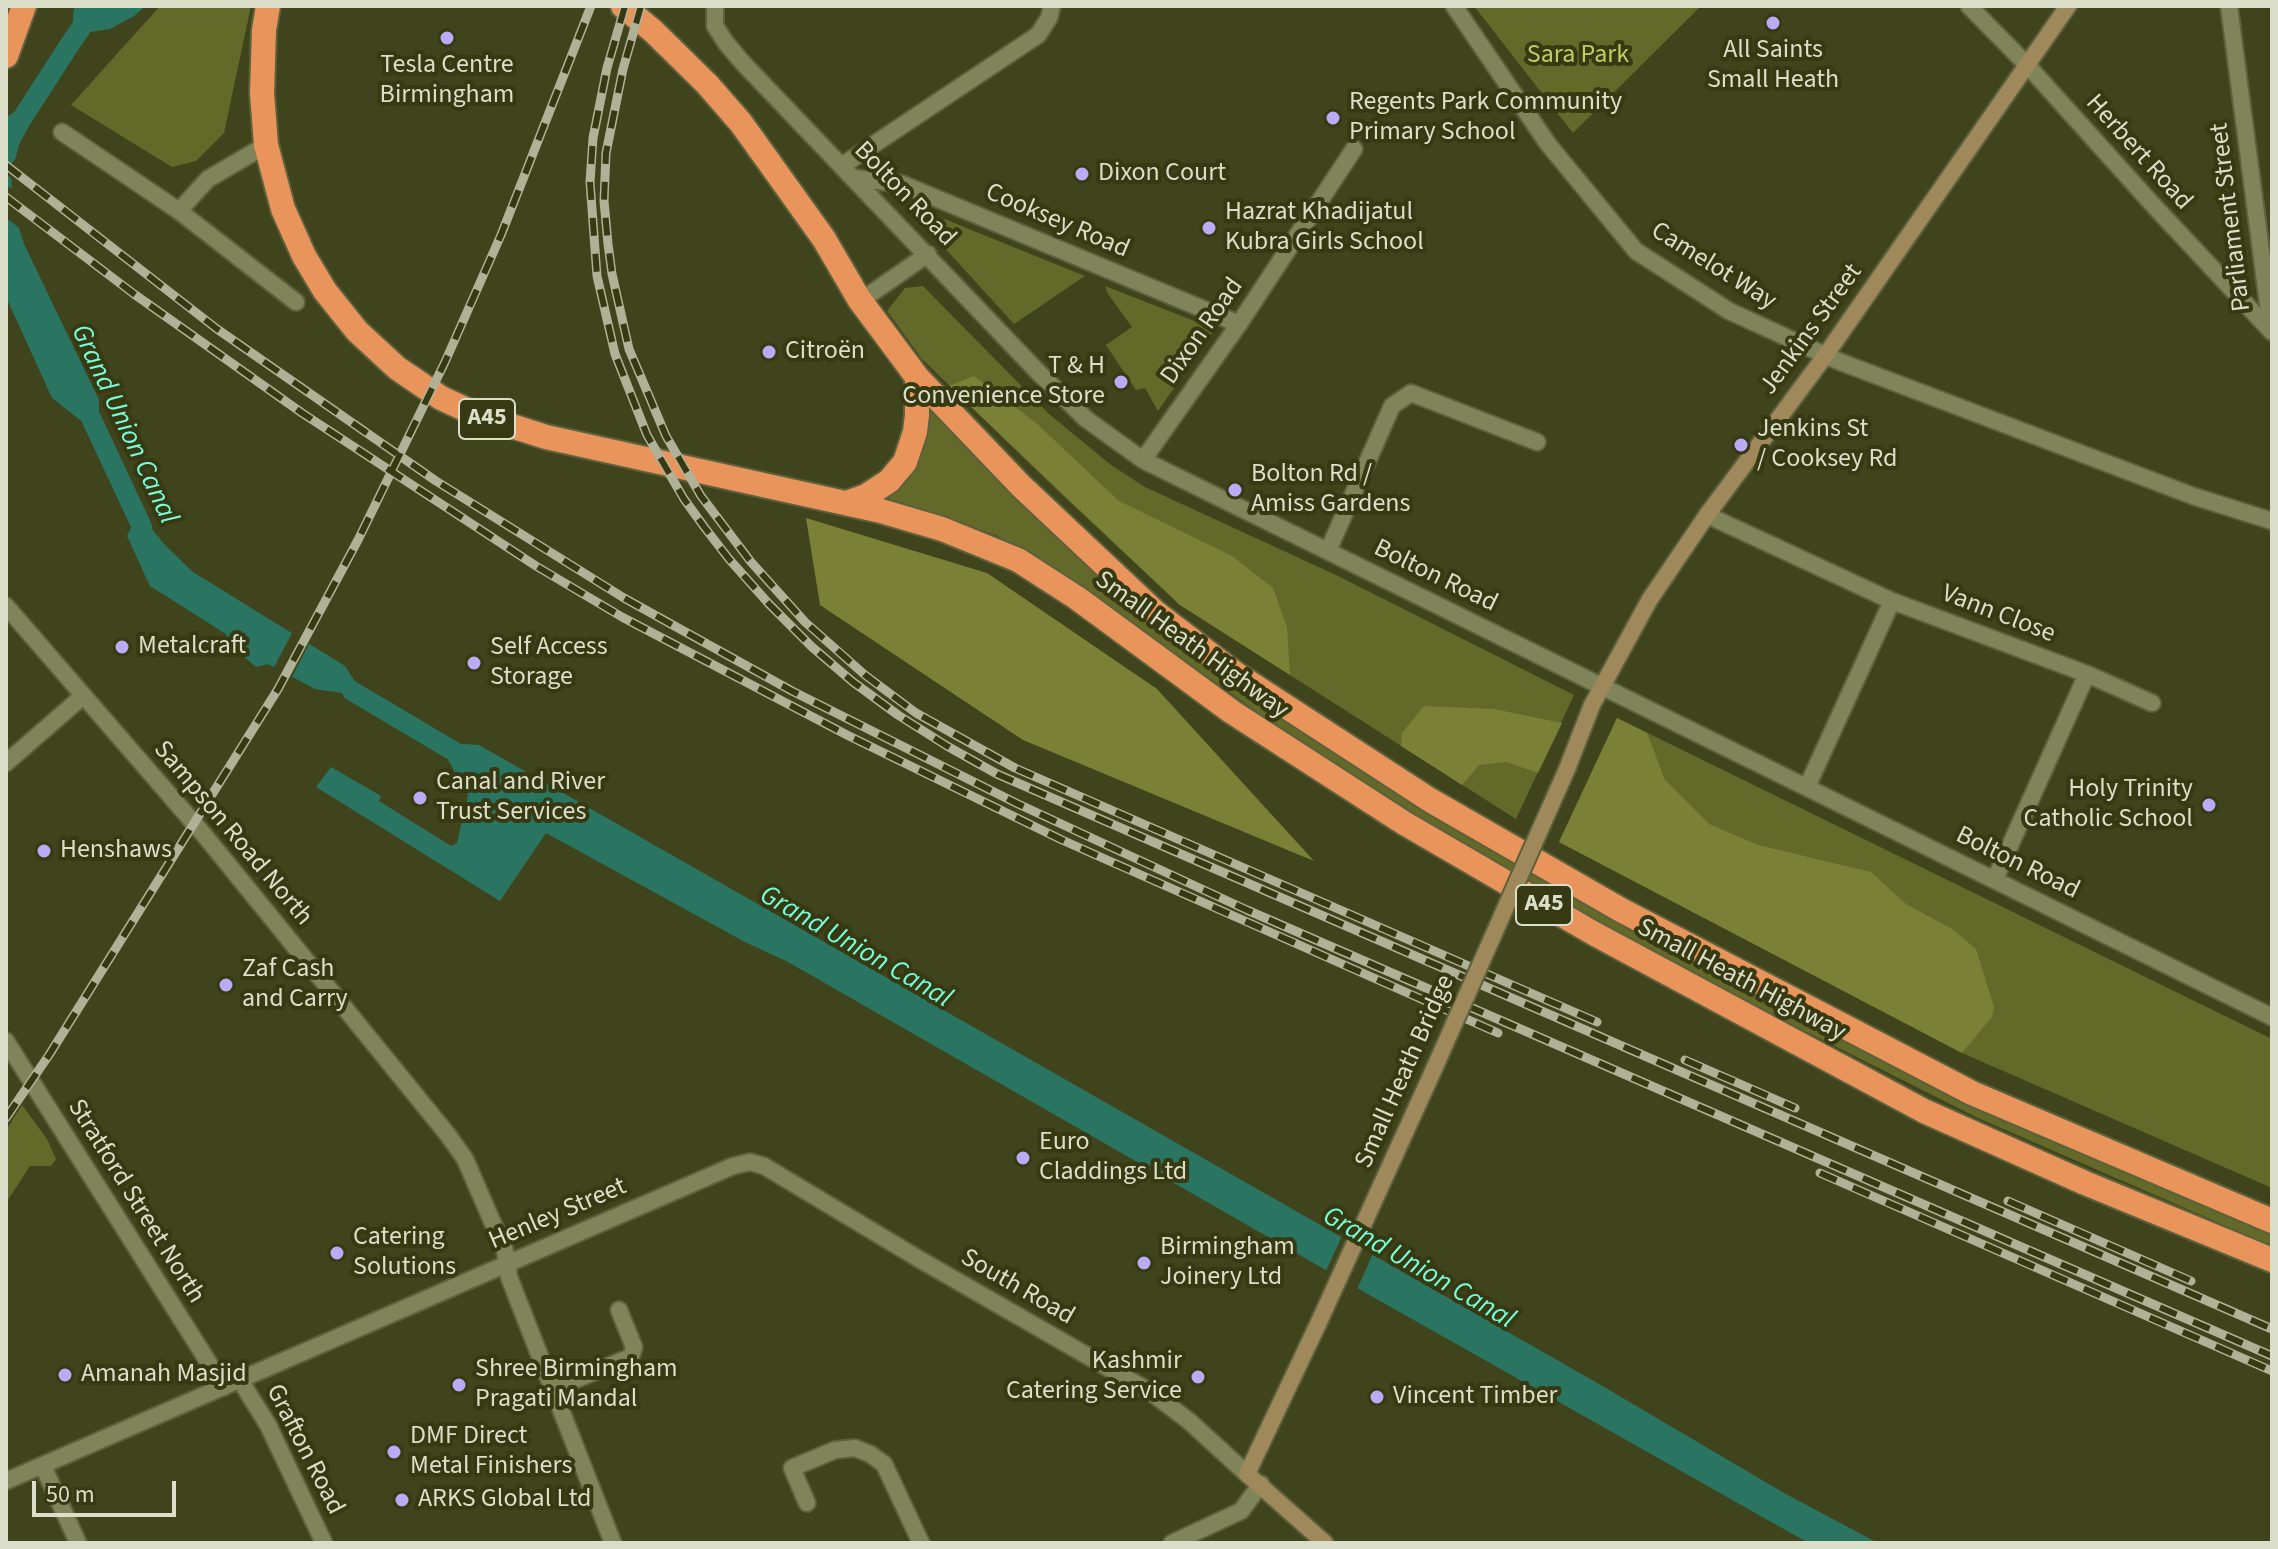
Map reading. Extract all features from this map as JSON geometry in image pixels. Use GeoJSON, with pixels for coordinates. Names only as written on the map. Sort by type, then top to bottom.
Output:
{"type":"FeatureCollection","features":[{"type":"Feature","properties":{"kind":"highway"},"geometry":{"type":"LineString","coordinates":[[6,56],[24,6]]}},
{"type":"Feature","properties":{"kind":"highway","name":"Small Heath Highway"},"geometry":{"type":"LineString","coordinates":[[268,6],[264,30],[262,102],[266,145],[283,209],[304,256],[325,291],[367,340],[397,368],[441,398],[480,416],[546,437],[846,503],[942,529],[1018,560],[1077,598],[1232,712],[1404,823],[1593,933],[1910,1103],[2085,1183],[2272,1260]]}},
{"type":"Feature","properties":{"kind":"highway","name":"Small Heath Highway"},"geometry":{"type":"LineString","coordinates":[[623,6],[707,84],[741,123],[824,239],[859,299],[917,377],[1021,486],[1155,612],[1236,674],[1430,800],[1621,910],[1972,1093],[2272,1221]]}},
{"type":"Feature","properties":{"kind":"highway"},"geometry":{"type":"LineString","coordinates":[[846,503],[866,496],[889,481],[905,462],[916,424],[917,377]]}},
{"type":"Feature","properties":{"kind":"street","name":"Bolton Road"},"geometry":{"type":"LineString","coordinates":[[715,6],[715,26],[726,43],[1038,372],[1086,419],[1143,460],[2272,1017]]}},
{"type":"Feature","properties":{"kind":"street"},"geometry":{"type":"LineString","coordinates":[[848,172],[1038,35],[1049,18],[1052,6]]}},
{"type":"Feature","properties":{"kind":"street","name":"Camelot Way"},"geometry":{"type":"LineString","coordinates":[[1454,6],[1548,144],[1636,251],[1729,311],[1825,356],[2193,496],[2272,521]]}},
{"type":"Feature","properties":{"kind":"street","name":"Herbert Road"},"geometry":{"type":"LineString","coordinates":[[1969,6],[2270,330]]}},
{"type":"Feature","properties":{"kind":"street","name":"Jenkins Street"},"geometry":{"type":"LineString","coordinates":[[1602,687],[1650,599],[1707,515],[1825,356],[2068,6]]}},
{"type":"Feature","properties":{"kind":"street","name":"Parliament Street"},"geometry":{"type":"LineString","coordinates":[[2229,6],[2270,330]]}},
{"type":"Feature","properties":{"kind":"street"},"geometry":{"type":"LineString","coordinates":[[62,132],[179,211],[296,302]]}},
{"type":"Feature","properties":{"kind":"street"},"geometry":{"type":"LineString","coordinates":[[179,211],[208,179],[266,145]]}},
{"type":"Feature","properties":{"kind":"street","name":"Dixon Road"},"geometry":{"type":"LineString","coordinates":[[1143,460],[1239,324],[1354,149]]}},
{"type":"Feature","properties":{"kind":"street","name":"Cooksey Road"},"geometry":{"type":"LineString","coordinates":[[848,172],[902,184],[1239,324]]}},
{"type":"Feature","properties":{"kind":"street"},"geometry":{"type":"LineString","coordinates":[[859,299],[928,254]]}},
{"type":"Feature","properties":{"kind":"street"},"geometry":{"type":"LineString","coordinates":[[1328,551],[1392,406],[1411,393],[1537,442]]}},
{"type":"Feature","properties":{"kind":"street","name":"Vann Close"},"geometry":{"type":"LineString","coordinates":[[1707,515],[1892,601],[2087,674],[2152,703]]}},
{"type":"Feature","properties":{"kind":"street"},"geometry":{"type":"LineString","coordinates":[[1807,787],[1892,601]]}},
{"type":"Feature","properties":{"kind":"street","name":"Sampson Road North"},"geometry":{"type":"LineString","coordinates":[[6,606],[205,836],[465,1159],[505,1251],[509,1277],[613,1543]]}},
{"type":"Feature","properties":{"kind":"street"},"geometry":{"type":"LineString","coordinates":[[1995,879],[2087,674]]}},
{"type":"Feature","properties":{"kind":"street","name":"Small Heath Bridge"},"geometry":{"type":"LineString","coordinates":[[1254,1479],[1319,1322],[1602,687]]}},
{"type":"Feature","properties":{"kind":"street"},"geometry":{"type":"LineString","coordinates":[[6,763],[83,696]]}},
{"type":"Feature","properties":{"kind":"street","name":"Stratford Street North"},"geometry":{"type":"LineString","coordinates":[[6,1041],[224,1387]]}},
{"type":"Feature","properties":{"kind":"street","name":"South Road"},"geometry":{"type":"LineString","coordinates":[[733,1166],[750,1162],[764,1166],[1152,1393],[1189,1421],[1254,1479]]}},
{"type":"Feature","properties":{"kind":"street","name":"Henley Street"},"geometry":{"type":"LineString","coordinates":[[6,1481],[733,1166]]}},
{"type":"Feature","properties":{"kind":"street"},"geometry":{"type":"LineString","coordinates":[[552,1389],[631,1357],[634,1347],[619,1310]]}},
{"type":"Feature","properties":{"kind":"street","name":"Grafton Road"},"geometry":{"type":"LineString","coordinates":[[240,1380],[268,1425],[324,1543]]}},
{"type":"Feature","properties":{"kind":"street"},"geometry":{"type":"LineString","coordinates":[[807,1503],[792,1468],[835,1450],[855,1448],[884,1464],[921,1543]]}},
{"type":"Feature","properties":{"kind":"street"},"geometry":{"type":"LineString","coordinates":[[43,1466],[78,1543]]}},
{"type":"Feature","properties":{"kind":"street"},"geometry":{"type":"LineString","coordinates":[[1172,1543],[1241,1511],[1254,1479],[1325,1543]]}},
{"type":"Feature","properties":{"kind":"green space"},"geometry":{"type":"Polygon","coordinates":[[[160,6],[251,6],[224,133],[196,161],[172,167],[71,105],[160,6]]]}},
{"type":"Feature","properties":{"kind":"green space","name":"Sara Park"},"geometry":{"type":"Polygon","coordinates":[[[1474,6],[1701,6],[1573,133],[1474,6]]]}},
{"type":"Feature","properties":{"kind":"green space"},"geometry":{"type":"Polygon","coordinates":[[[917,208],[1085,276],[1014,324],[913,213],[917,208]]]}},
{"type":"Feature","properties":{"kind":"green space"},"geometry":{"type":"Polygon","coordinates":[[[923,286],[1049,414],[1111,465],[1145,487],[1338,576],[1574,695],[1516,819],[1180,605],[922,359],[887,311],[905,288],[923,286]]]}},
{"type":"Feature","properties":{"kind":"green space"},"geometry":{"type":"Polygon","coordinates":[[[1105,286],[1215,329],[1158,411],[1145,388],[1136,390],[1106,345],[1132,327],[1105,286]]]}},
{"type":"Feature","properties":{"kind":"green space"},"geometry":{"type":"Polygon","coordinates":[[[974,376],[1035,422],[1119,501],[1232,556],[1273,588],[1287,627],[1290,675],[1180,605],[949,386],[974,376]]]}},
{"type":"Feature","properties":{"kind":"green space"},"geometry":{"type":"Polygon","coordinates":[[[931,411],[1093,570],[1453,827],[1641,934],[1921,1076],[2272,1230],[2272,1246],[1978,1118],[1544,900],[1373,794],[1085,590],[996,535],[887,500],[916,470],[931,411]]]}},
{"type":"Feature","properties":{"kind":"green space"},"geometry":{"type":"Polygon","coordinates":[[[806,518],[987,573],[1157,689],[1314,861],[1023,740],[820,605],[806,518]]]}},
{"type":"Feature","properties":{"kind":"green space"},"geometry":{"type":"Polygon","coordinates":[[[1424,706],[1494,709],[1562,723],[1538,773],[1506,762],[1479,765],[1462,785],[1401,746],[1402,733],[1424,706]]]}},
{"type":"Feature","properties":{"kind":"green space"},"geometry":{"type":"Polygon","coordinates":[[[1617,718],[2272,1039],[2272,1188],[1962,1053],[1559,842],[1617,718]]]}},
{"type":"Feature","properties":{"kind":"green space"},"geometry":{"type":"Polygon","coordinates":[[[1617,718],[1647,733],[1665,780],[1709,824],[1758,845],[1871,872],[1906,904],[1952,929],[1976,949],[1994,1007],[1992,1017],[1962,1053],[1559,842],[1617,718]]]}},
{"type":"Feature","properties":{"kind":"green space"},"geometry":{"type":"Polygon","coordinates":[[[22,1105],[47,1139],[56,1159],[51,1166],[30,1166],[6,1203],[6,1130],[22,1105]]]}},
{"type":"Feature","properties":{"kind":"water"},"geometry":{"type":"Polygon","coordinates":[[[75,6],[146,6],[110,29],[82,33],[70,44],[75,6]]]}},
{"type":"Feature","properties":{"kind":"water"},"geometry":{"type":"Polygon","coordinates":[[[33,101],[29,125],[11,159],[12,205],[24,244],[99,400],[99,422],[104,443],[52,398],[6,297],[6,117],[33,101]]]}},
{"type":"Feature","properties":{"kind":"water"},"geometry":{"type":"Polygon","coordinates":[[[132,504],[164,544],[193,572],[345,666],[362,692],[375,701],[375,705],[371,708],[342,693],[315,689],[268,664],[256,667],[227,642],[226,634],[150,586],[127,536],[133,524],[132,504]]]}},
{"type":"Feature","properties":{"kind":"water"},"geometry":{"type":"Polygon","coordinates":[[[435,736],[448,743],[479,745],[1599,1384],[1784,1493],[1878,1543],[1805,1541],[788,962],[745,942],[546,833],[500,901],[316,787],[331,767],[381,796],[379,801],[451,846],[457,843],[468,795],[442,749],[431,743],[435,736]]]}},
{"type":"Feature","properties":{"kind":"pier"},"geometry":{"type":"Polygon","coordinates":[[[6,137],[21,149],[15,160],[14,181],[6,174],[6,137]]]}},
{"type":"Feature","properties":{"kind":"pier"},"geometry":{"type":"Polygon","coordinates":[[[6,185],[15,191],[25,232],[6,218],[6,185]]]}},
{"type":"Feature","properties":{"kind":"pier"},"geometry":{"type":"Polygon","coordinates":[[[294,629],[311,640],[290,681],[272,671],[294,629]]]}},
{"type":"Feature","properties":{"kind":"pier"},"geometry":{"type":"Polygon","coordinates":[[[1343,1234],[1374,1251],[1356,1292],[1325,1273],[1343,1234]]]}},
{"type":"Feature","properties":{"kind":"waterway","name":"Grand Union Canal"},"geometry":{"type":"LineString","coordinates":[[6,155],[21,120],[70,44],[88,18],[106,6]]}},
{"type":"Feature","properties":{"kind":"waterway","name":"Grand Union Canal"},"geometry":{"type":"LineString","coordinates":[[91,418],[142,527]]}},
{"type":"Feature","properties":{"kind":"waterway","name":"Grand Union Canal"},"geometry":{"type":"LineString","coordinates":[[352,691],[455,752]]}},
{"type":"Feature","properties":{"kind":"railway"},"geometry":{"type":"LineString","coordinates":[[6,1118],[49,1055],[278,689],[358,540],[445,362],[501,235],[591,6]]}},
{"type":"Feature","properties":{"kind":"railway"},"geometry":{"type":"LineString","coordinates":[[625,6],[607,68],[593,138],[590,182],[597,276],[615,354],[647,435],[684,499],[705,528],[769,604],[853,682],[898,715],[997,774],[2272,1329]]}},
{"type":"Feature","properties":{"kind":"railway"},"geometry":{"type":"LineString","coordinates":[[641,6],[623,69],[606,153],[604,201],[612,274],[629,349],[666,436],[701,496],[751,562],[805,622],[865,675],[916,713],[1015,768],[1597,1022]]}},
{"type":"Feature","properties":{"kind":"railway"},"geometry":{"type":"LineString","coordinates":[[6,165],[217,329],[436,481],[624,598],[792,691],[1016,803],[1247,910],[2272,1356]]}},
{"type":"Feature","properties":{"kind":"railway"},"geometry":{"type":"LineString","coordinates":[[6,197],[134,294],[302,413],[536,566],[622,617],[847,735],[1062,840],[1498,1033]]}},
{"type":"Feature","properties":{"kind":"railway"},"geometry":{"type":"LineString","coordinates":[[1685,1060],[1795,1108]]}},
{"type":"Feature","properties":{"kind":"railway"},"geometry":{"type":"LineString","coordinates":[[1820,1173],[2272,1371]]}},
{"type":"Feature","properties":{"kind":"railway"},"geometry":{"type":"LineString","coordinates":[[2008,1201],[2191,1281]]}},
{"type":"Feature","properties":{"kind":"place","name":"All Saints Small Heath"},"geometry":{"type":"Point","coordinates":[1773,23]}},
{"type":"Feature","properties":{"kind":"place","name":"Tesla Centre Birmingham"},"geometry":{"type":"Point","coordinates":[447,38]}},
{"type":"Feature","properties":{"kind":"place","name":"Regents Park Community Primary School"},"geometry":{"type":"Point","coordinates":[1333,118]}},
{"type":"Feature","properties":{"kind":"place","name":"Dixon Court"},"geometry":{"type":"Point","coordinates":[1082,174]}},
{"type":"Feature","properties":{"kind":"place","name":"Hazrat Khadijatul Kubra Girls School"},"geometry":{"type":"Point","coordinates":[1209,228]}},
{"type":"Feature","properties":{"kind":"place","name":"Citroën"},"geometry":{"type":"Point","coordinates":[769,352]}},
{"type":"Feature","properties":{"kind":"place","name":"T & H Convenience Store"},"geometry":{"type":"Point","coordinates":[1121,382]}},
{"type":"Feature","properties":{"kind":"place","name":"Jenkins St / Cooksey Rd"},"geometry":{"type":"Point","coordinates":[1741,445]}},
{"type":"Feature","properties":{"kind":"place","name":"Bolton Rd / Amiss Gardens"},"geometry":{"type":"Point","coordinates":[1235,490]}},
{"type":"Feature","properties":{"kind":"place","name":"Metalcraft"},"geometry":{"type":"Point","coordinates":[122,647]}},
{"type":"Feature","properties":{"kind":"place","name":"Self Access Storage"},"geometry":{"type":"Point","coordinates":[474,663]}},
{"type":"Feature","properties":{"kind":"place","name":"Canal and River Trust Services"},"geometry":{"type":"Point","coordinates":[420,798]}},
{"type":"Feature","properties":{"kind":"place","name":"Holy Trinity Catholic School"},"geometry":{"type":"Point","coordinates":[2209,805]}},
{"type":"Feature","properties":{"kind":"place","name":"Henshaws"},"geometry":{"type":"Point","coordinates":[44,851]}},
{"type":"Feature","properties":{"kind":"place","name":"Zaf Cash and Carry"},"geometry":{"type":"Point","coordinates":[226,985]}},
{"type":"Feature","properties":{"kind":"place","name":"Euro Claddings Ltd"},"geometry":{"type":"Point","coordinates":[1023,1158]}},
{"type":"Feature","properties":{"kind":"place","name":"Catering Solutions"},"geometry":{"type":"Point","coordinates":[337,1253]}},
{"type":"Feature","properties":{"kind":"place","name":"Birmingham Joinery Ltd"},"geometry":{"type":"Point","coordinates":[1144,1263]}},
{"type":"Feature","properties":{"kind":"place","name":"Amanah Masjid"},"geometry":{"type":"Point","coordinates":[65,1375]}},
{"type":"Feature","properties":{"kind":"place","name":"Kashmir Catering Service"},"geometry":{"type":"Point","coordinates":[1198,1377]}},
{"type":"Feature","properties":{"kind":"place","name":"Shree Birmingham Pragati Mandal"},"geometry":{"type":"Point","coordinates":[459,1385]}},
{"type":"Feature","properties":{"kind":"place","name":"Vincent Timber"},"geometry":{"type":"Point","coordinates":[1377,1397]}},
{"type":"Feature","properties":{"kind":"place","name":"DMF Direct Metal Finishers"},"geometry":{"type":"Point","coordinates":[394,1452]}},
{"type":"Feature","properties":{"kind":"place","name":"ARKS Global Ltd"},"geometry":{"type":"Point","coordinates":[402,1500]}}]}
